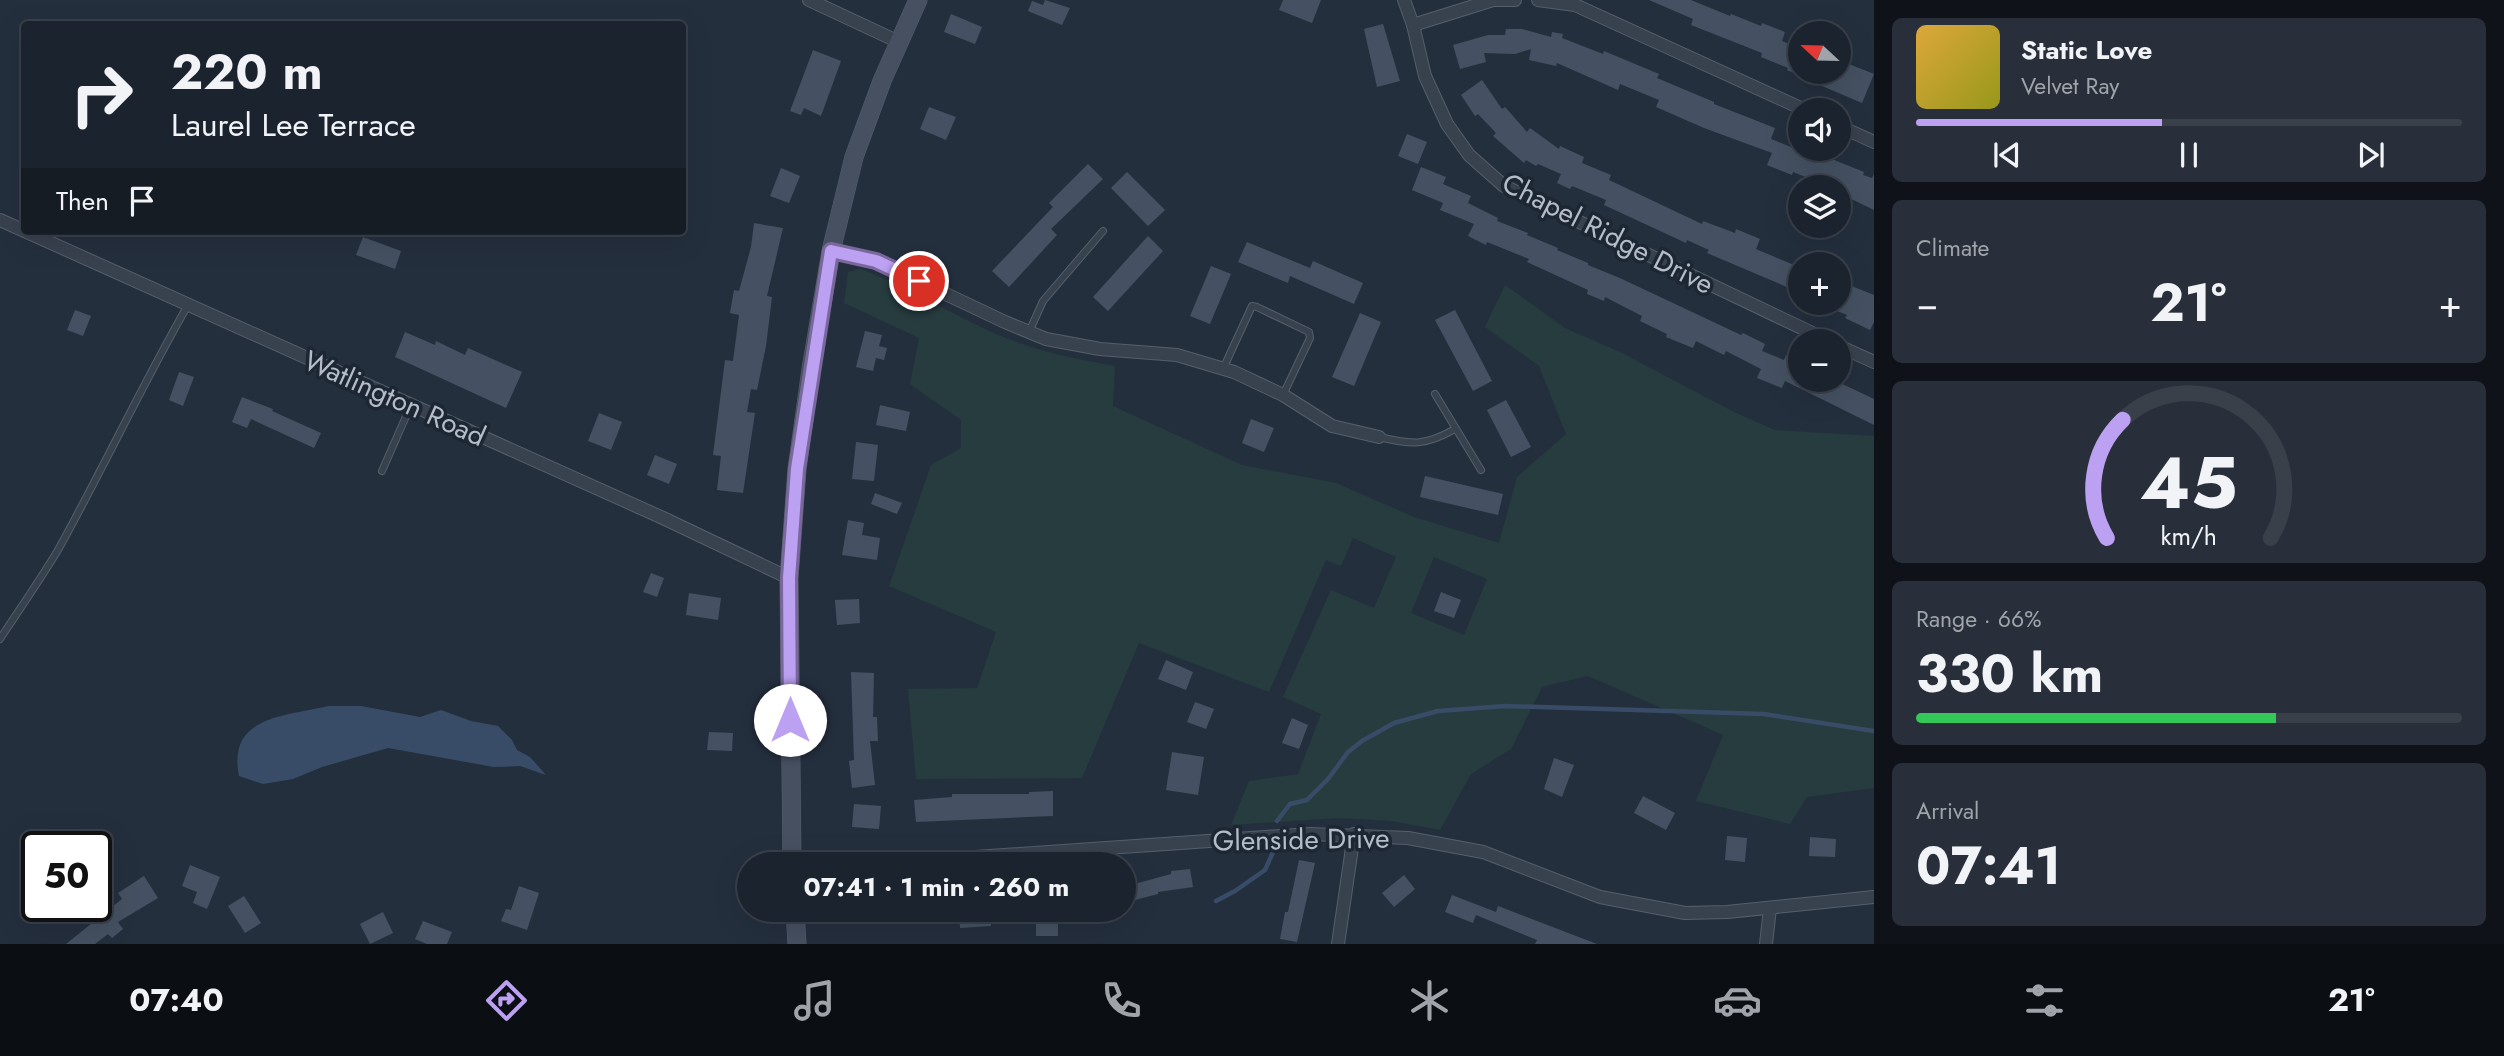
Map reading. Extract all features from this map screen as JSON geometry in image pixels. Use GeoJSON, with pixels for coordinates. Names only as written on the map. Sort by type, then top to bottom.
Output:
{"type":"FeatureCollection","features":[{"type":"Feature","properties":{"kind":"main road"},"geometry":{"type":"LineString","coordinates":[[792,852],[789,578],[797,469],[831,251],[855,157],[918,0]]}},
{"type":"Feature","properties":{"kind":"main road"},"geometry":{"type":"LineString","coordinates":[[796,922],[797,944]]}},
{"type":"Feature","properties":{"kind":"street"},"geometry":{"type":"LineString","coordinates":[[809,0],[899,42]]}},
{"type":"Feature","properties":{"kind":"street","name":"Chapel Ridge Drive"},"geometry":{"type":"LineString","coordinates":[[1404,0],[1425,76],[1447,124],[1469,155],[1504,186],[1804,329]]}},
{"type":"Feature","properties":{"kind":"street"},"geometry":{"type":"LineString","coordinates":[[1413,25],[1493,0],[1515,0]]}},
{"type":"Feature","properties":{"kind":"street"},"geometry":{"type":"LineString","coordinates":[[1538,0],[1574,5],[1788,102]]}},
{"type":"Feature","properties":{"kind":"street"},"geometry":{"type":"LineString","coordinates":[[1851,131],[1874,142]]}},
{"type":"Feature","properties":{"kind":"street","name":"Watlington Road"},"geometry":{"type":"LineString","coordinates":[[0,220],[21,229]]}},
{"type":"Feature","properties":{"kind":"street","name":"Watlington Road"},"geometry":{"type":"LineString","coordinates":[[33,235],[663,518],[789,578]]}},
{"type":"Feature","properties":{"kind":"street"},"geometry":{"type":"LineString","coordinates":[[831,251],[876,261],[1046,339],[1100,349],[1177,355],[1223,369],[1283,396],[1332,426],[1379,437]]}},
{"type":"Feature","properties":{"kind":"street"},"geometry":{"type":"LineString","coordinates":[[1851,351],[1874,362]]}},
{"type":"Feature","properties":{"kind":"street","name":"Glenside Drive"},"geometry":{"type":"LineString","coordinates":[[1048,852],[1310,834],[1354,834],[1408,838],[1483,852],[1601,897],[1685,913],[1770,908],[1874,897]]}},
{"type":"Feature","properties":{"kind":"street"},"geometry":{"type":"LineString","coordinates":[[1338,944],[1354,834]]}},
{"type":"Feature","properties":{"kind":"street"},"geometry":{"type":"LineString","coordinates":[[1766,944],[1770,908]]}},
{"type":"Feature","properties":{"kind":"lane"},"geometry":{"type":"LineString","coordinates":[[1029,332],[1043,301],[1103,231]]}},
{"type":"Feature","properties":{"kind":"lane"},"geometry":{"type":"LineString","coordinates":[[0,639],[58,550],[187,304]]}},
{"type":"Feature","properties":{"kind":"lane"},"geometry":{"type":"LineString","coordinates":[[1223,369],[1252,306],[1257,307],[1309,332],[1310,338],[1283,396]]}},
{"type":"Feature","properties":{"kind":"lane"},"geometry":{"type":"LineString","coordinates":[[1435,394],[1481,470]]}},
{"type":"Feature","properties":{"kind":"lane"},"geometry":{"type":"LineString","coordinates":[[382,471],[411,405]]}},
{"type":"Feature","properties":{"kind":"lane"},"geometry":{"type":"LineString","coordinates":[[1379,437],[1416,444],[1428,442],[1455,429]]}},
{"type":"Feature","properties":{"kind":"green space"},"geometry":{"type":"Polygon","coordinates":[[[860,269],[879,276],[1024,345],[1062,356],[1115,366],[1113,406],[1242,465],[1336,483],[1414,517],[1499,543],[1517,477],[1566,434],[1539,366],[1485,327],[1505,285],[1565,328],[1622,353],[1734,412],[1775,430],[1874,436],[1874,788],[1807,797],[1790,824],[1696,801],[1723,735],[1588,676],[1542,687],[1511,749],[1471,774],[1440,830],[1392,821],[1339,818],[1231,825],[1249,781],[1298,774],[1321,714],[1283,697],[1331,590],[1374,608],[1396,557],[1353,538],[1341,566],[1326,560],[1269,692],[1139,643],[1082,778],[916,779],[908,689],[977,688],[996,632],[889,586],[931,465],[961,448],[961,420],[910,384],[919,338],[844,303],[848,272],[860,269]],[[1434,557],[1411,613],[1464,635],[1487,579],[1434,557]]]}},
{"type":"Feature","properties":{"kind":"water"},"geometry":{"type":"Polygon","coordinates":[[[329,706],[361,706],[420,717],[441,710],[471,721],[498,726],[512,740],[517,750],[530,757],[546,775],[520,766],[494,767],[388,748],[322,767],[293,779],[263,784],[239,776],[238,756],[242,741],[251,730],[278,717],[329,706]]]}},
{"type":"Feature","properties":{"kind":"building"},"geometry":{"type":"Polygon","coordinates":[[[1045,0],[1070,8],[1062,25],[1028,11],[1032,1],[1043,5],[1045,0]]]}},
{"type":"Feature","properties":{"kind":"building"},"geometry":{"type":"Polygon","coordinates":[[[1283,0],[1321,0],[1312,23],[1279,10],[1283,0]]]}},
{"type":"Feature","properties":{"kind":"building"},"geometry":{"type":"Polygon","coordinates":[[[1649,0],[1691,0],[1730,16],[1731,14],[1761,26],[1762,23],[1785,32],[1782,41],[1788,44],[1788,68],[1761,57],[1762,53],[1691,25],[1693,19],[1649,0]]]}},
{"type":"Feature","properties":{"kind":"building"},"geometry":{"type":"Polygon","coordinates":[[[951,14],[982,27],[975,44],[944,32],[951,14]]]}},
{"type":"Feature","properties":{"kind":"building"},"geometry":{"type":"Polygon","coordinates":[[[1383,24],[1400,81],[1377,87],[1364,29],[1383,24]]]}},
{"type":"Feature","properties":{"kind":"building"},"geometry":{"type":"Polygon","coordinates":[[[1506,29],[1522,29],[1551,37],[1552,32],[1563,34],[1562,38],[1603,54],[1604,51],[1659,74],[1657,78],[1775,128],[1771,139],[1788,146],[1788,161],[1837,161],[1864,172],[1863,175],[1872,178],[1874,174],[1874,210],[1851,199],[1851,175],[1801,175],[1793,172],[1792,175],[1767,165],[1772,153],[1656,107],[1659,100],[1620,84],[1618,90],[1557,63],[1556,66],[1529,60],[1531,49],[1515,54],[1484,53],[1486,62],[1460,69],[1453,45],[1488,35],[1505,35],[1506,29]]]}},
{"type":"Feature","properties":{"kind":"building"},"geometry":{"type":"Polygon","coordinates":[[[813,50],[841,61],[821,116],[804,108],[801,115],[790,111],[813,50]]]}},
{"type":"Feature","properties":{"kind":"building"},"geometry":{"type":"Polygon","coordinates":[[[1852,65],[1874,74],[1862,103],[1817,84],[1852,84],[1852,65]]]}},
{"type":"Feature","properties":{"kind":"building"},"geometry":{"type":"Polygon","coordinates":[[[1482,80],[1502,109],[1505,107],[1527,132],[1530,128],[1559,149],[1560,146],[1584,157],[1582,163],[1611,175],[1609,180],[1702,224],[1703,221],[1735,233],[1736,229],[1760,239],[1756,249],[1788,263],[1788,287],[1604,205],[1606,200],[1557,183],[1561,174],[1526,160],[1524,163],[1493,136],[1496,133],[1478,114],[1475,116],[1461,95],[1482,80]]]}},
{"type":"Feature","properties":{"kind":"building"},"geometry":{"type":"Polygon","coordinates":[[[929,107],[956,117],[946,140],[920,129],[929,107]]]}},
{"type":"Feature","properties":{"kind":"building"},"geometry":{"type":"Polygon","coordinates":[[[1407,134],[1427,142],[1418,164],[1398,156],[1407,134]]]}},
{"type":"Feature","properties":{"kind":"building"},"geometry":{"type":"Polygon","coordinates":[[[1088,164],[1103,179],[1051,229],[1057,235],[1009,287],[992,271],[1053,207],[1049,203],[1088,164]]]}},
{"type":"Feature","properties":{"kind":"building"},"geometry":{"type":"Polygon","coordinates":[[[1421,167],[1446,177],[1443,184],[1471,196],[1468,203],[1498,218],[1497,221],[1528,233],[1527,235],[1588,265],[1741,335],[1743,333],[1765,344],[1762,351],[1784,360],[1788,356],[1788,382],[1785,381],[1782,388],[1757,378],[1761,369],[1726,351],[1724,355],[1696,341],[1693,348],[1666,337],[1667,334],[1640,321],[1642,316],[1605,297],[1604,301],[1587,294],[1588,290],[1527,262],[1529,259],[1468,236],[1474,224],[1440,210],[1443,203],[1412,190],[1421,167]]]}},
{"type":"Feature","properties":{"kind":"building"},"geometry":{"type":"Polygon","coordinates":[[[781,168],[800,176],[789,203],[770,196],[781,168]]]}},
{"type":"Feature","properties":{"kind":"building"},"geometry":{"type":"Polygon","coordinates":[[[1127,172],[1165,210],[1148,226],[1111,188],[1127,172]]]}},
{"type":"Feature","properties":{"kind":"building"},"geometry":{"type":"Polygon","coordinates":[[[754,223],[783,228],[767,296],[772,297],[766,346],[757,390],[751,389],[747,412],[755,413],[743,493],[717,490],[721,456],[713,455],[725,360],[733,361],[739,315],[730,313],[734,290],[739,291],[751,247],[754,223]]]}},
{"type":"Feature","properties":{"kind":"building"},"geometry":{"type":"Polygon","coordinates":[[[1148,236],[1163,251],[1108,311],[1093,297],[1148,236]]]}},
{"type":"Feature","properties":{"kind":"building"},"geometry":{"type":"Polygon","coordinates":[[[363,237],[401,251],[395,269],[356,255],[363,237]]]}},
{"type":"Feature","properties":{"kind":"building"},"geometry":{"type":"Polygon","coordinates":[[[1247,242],[1310,268],[1313,261],[1363,283],[1354,304],[1290,276],[1288,283],[1238,262],[1247,242]]]}},
{"type":"Feature","properties":{"kind":"building"},"geometry":{"type":"Polygon","coordinates":[[[1211,266],[1231,274],[1210,324],[1190,316],[1211,266]]]}},
{"type":"Feature","properties":{"kind":"building"},"geometry":{"type":"Polygon","coordinates":[[[1851,286],[1874,295],[1874,322],[1870,330],[1845,318],[1851,315],[1851,286]]]}},
{"type":"Feature","properties":{"kind":"building"},"geometry":{"type":"Polygon","coordinates":[[[75,310],[91,316],[83,336],[67,330],[75,310]]]}},
{"type":"Feature","properties":{"kind":"building"},"geometry":{"type":"Polygon","coordinates":[[[1455,310],[1492,381],[1473,391],[1435,320],[1455,310]]]}},
{"type":"Feature","properties":{"kind":"building"},"geometry":{"type":"Polygon","coordinates":[[[1360,313],[1381,322],[1354,386],[1332,377],[1360,313]]]}},
{"type":"Feature","properties":{"kind":"building"},"geometry":{"type":"Polygon","coordinates":[[[865,331],[882,335],[879,346],[887,348],[884,360],[876,358],[873,371],[856,367],[865,331]]]}},
{"type":"Feature","properties":{"kind":"building"},"geometry":{"type":"Polygon","coordinates":[[[405,332],[435,345],[436,341],[465,355],[468,348],[522,372],[506,408],[395,357],[405,332]]]}},
{"type":"Feature","properties":{"kind":"building"},"geometry":{"type":"Polygon","coordinates":[[[179,372],[194,377],[183,406],[169,400],[179,372]]]}},
{"type":"Feature","properties":{"kind":"building"},"geometry":{"type":"Polygon","coordinates":[[[1851,388],[1874,399],[1874,425],[1807,392],[1851,392],[1851,388]]]}},
{"type":"Feature","properties":{"kind":"building"},"geometry":{"type":"Polygon","coordinates":[[[242,397],[321,433],[314,448],[251,419],[247,428],[232,422],[242,397]]]}},
{"type":"Feature","properties":{"kind":"building"},"geometry":{"type":"Polygon","coordinates":[[[1506,400],[1531,447],[1511,457],[1487,410],[1506,400]]]}},
{"type":"Feature","properties":{"kind":"building"},"geometry":{"type":"Polygon","coordinates":[[[880,405],[910,412],[906,431],[876,425],[880,405]]]}},
{"type":"Feature","properties":{"kind":"building"},"geometry":{"type":"Polygon","coordinates":[[[599,413],[622,422],[611,450],[588,441],[599,413]]]}},
{"type":"Feature","properties":{"kind":"building"},"geometry":{"type":"Polygon","coordinates":[[[1251,419],[1274,428],[1264,452],[1242,443],[1251,419]]]}},
{"type":"Feature","properties":{"kind":"building"},"geometry":{"type":"Polygon","coordinates":[[[856,442],[878,445],[874,481],[852,479],[856,442]]]}},
{"type":"Feature","properties":{"kind":"building"},"geometry":{"type":"Polygon","coordinates":[[[655,455],[677,464],[669,484],[647,475],[655,455]]]}},
{"type":"Feature","properties":{"kind":"building"},"geometry":{"type":"Polygon","coordinates":[[[1425,476],[1503,494],[1498,515],[1420,497],[1425,476]]]}},
{"type":"Feature","properties":{"kind":"building"},"geometry":{"type":"Polygon","coordinates":[[[875,493],[902,503],[897,514],[871,504],[875,493]]]}},
{"type":"Feature","properties":{"kind":"building"},"geometry":{"type":"Polygon","coordinates":[[[848,520],[864,523],[862,535],[880,538],[877,560],[842,555],[848,520]]]}},
{"type":"Feature","properties":{"kind":"building"},"geometry":{"type":"Polygon","coordinates":[[[651,573],[664,578],[657,597],[643,592],[651,573]]]}},
{"type":"Feature","properties":{"kind":"building"},"geometry":{"type":"Polygon","coordinates":[[[1441,592],[1461,600],[1454,618],[1434,611],[1441,592]]]}},
{"type":"Feature","properties":{"kind":"building"},"geometry":{"type":"Polygon","coordinates":[[[689,593],[721,598],[718,620],[686,615],[689,593]]]}},
{"type":"Feature","properties":{"kind":"building"},"geometry":{"type":"Polygon","coordinates":[[[859,599],[860,623],[837,625],[835,600],[859,599]]]}},
{"type":"Feature","properties":{"kind":"building"},"geometry":{"type":"Polygon","coordinates":[[[1166,660],[1193,672],[1186,690],[1158,679],[1166,660]]]}},
{"type":"Feature","properties":{"kind":"building"},"geometry":{"type":"Polygon","coordinates":[[[851,672],[874,673],[873,717],[877,717],[878,741],[870,741],[875,785],[852,788],[849,761],[854,760],[851,672]]]}},
{"type":"Feature","properties":{"kind":"building"},"geometry":{"type":"Polygon","coordinates":[[[1195,702],[1214,709],[1206,729],[1187,722],[1195,702]]]}},
{"type":"Feature","properties":{"kind":"building"},"geometry":{"type":"Polygon","coordinates":[[[1292,718],[1308,725],[1299,749],[1282,743],[1292,718]]]}},
{"type":"Feature","properties":{"kind":"building"},"geometry":{"type":"Polygon","coordinates":[[[709,732],[733,733],[732,751],[707,750],[709,732]]]}},
{"type":"Feature","properties":{"kind":"building"},"geometry":{"type":"Polygon","coordinates":[[[1172,752],[1204,757],[1198,795],[1166,790],[1172,752]]]}},
{"type":"Feature","properties":{"kind":"building"},"geometry":{"type":"Polygon","coordinates":[[[1554,758],[1574,765],[1562,797],[1544,789],[1554,758]]]}},
{"type":"Feature","properties":{"kind":"building"},"geometry":{"type":"Polygon","coordinates":[[[1053,791],[1053,816],[916,822],[914,800],[952,797],[952,794],[1029,794],[1053,791]]]}},
{"type":"Feature","properties":{"kind":"building"},"geometry":{"type":"Polygon","coordinates":[[[1643,796],[1675,813],[1666,830],[1634,813],[1643,796]]]}},
{"type":"Feature","properties":{"kind":"building"},"geometry":{"type":"Polygon","coordinates":[[[854,804],[881,806],[879,829],[852,827],[854,804]]]}},
{"type":"Feature","properties":{"kind":"building"},"geometry":{"type":"Polygon","coordinates":[[[1727,836],[1747,838],[1745,862],[1725,860],[1727,836]]]}},
{"type":"Feature","properties":{"kind":"building"},"geometry":{"type":"Polygon","coordinates":[[[1810,837],[1836,839],[1835,857],[1809,856],[1810,837]]]}},
{"type":"Feature","properties":{"kind":"building"},"geometry":{"type":"Polygon","coordinates":[[[1299,860],[1315,863],[1297,942],[1280,939],[1299,860]]]}},
{"type":"Feature","properties":{"kind":"building"},"geometry":{"type":"Polygon","coordinates":[[[190,865],[220,877],[207,909],[193,903],[197,892],[182,886],[190,865]]]}},
{"type":"Feature","properties":{"kind":"building"},"geometry":{"type":"Polygon","coordinates":[[[1190,869],[1193,887],[1158,892],[1136,900],[1136,884],[1171,874],[1171,871],[1190,869]]]}},
{"type":"Feature","properties":{"kind":"building"},"geometry":{"type":"Polygon","coordinates":[[[1404,875],[1415,889],[1394,907],[1382,893],[1404,875]]]}},
{"type":"Feature","properties":{"kind":"building"},"geometry":{"type":"Polygon","coordinates":[[[144,876],[158,898],[118,922],[123,929],[112,938],[108,934],[95,944],[66,944],[93,922],[112,922],[112,907],[122,899],[118,893],[144,876]]]}},
{"type":"Feature","properties":{"kind":"building"},"geometry":{"type":"Polygon","coordinates":[[[519,886],[539,893],[527,930],[501,921],[506,909],[511,910],[519,886]]]}},
{"type":"Feature","properties":{"kind":"building"},"geometry":{"type":"Polygon","coordinates":[[[1452,895],[1496,912],[1498,906],[1597,944],[1535,944],[1537,940],[1476,915],[1473,923],[1445,912],[1452,895]]]}},
{"type":"Feature","properties":{"kind":"building"},"geometry":{"type":"Polygon","coordinates":[[[244,896],[261,923],[245,933],[228,906],[244,896]]]}},
{"type":"Feature","properties":{"kind":"building"},"geometry":{"type":"Polygon","coordinates":[[[383,912],[393,933],[370,944],[360,924],[383,912]]]}},
{"type":"Feature","properties":{"kind":"building"},"geometry":{"type":"Polygon","coordinates":[[[423,921],[452,932],[447,944],[427,944],[415,939],[423,921]]]}},
{"type":"Feature","properties":{"kind":"building"},"geometry":{"type":"Polygon","coordinates":[[[960,922],[991,922],[991,926],[960,928],[960,922]]]}},
{"type":"Feature","properties":{"kind":"building"},"geometry":{"type":"Polygon","coordinates":[[[1036,922],[1058,922],[1058,936],[1036,936],[1036,922]]]}},
{"type":"Feature","properties":{"kind":"waterway"},"geometry":{"type":"LineString","coordinates":[[1277,821],[1290,804],[1307,800],[1328,779],[1348,752],[1362,741],[1394,723],[1438,711],[1505,706],[1764,714],[1874,731]]}},
{"type":"Feature","properties":{"kind":"waterway"},"geometry":{"type":"LineString","coordinates":[[1216,901],[1265,870],[1274,850]]}},
{"type":"Feature","properties":{"kind":"route"},"geometry":{"type":"LineString","coordinates":[[790,720],[789,578],[797,469],[831,251],[876,261],[919,281]]}}]}
